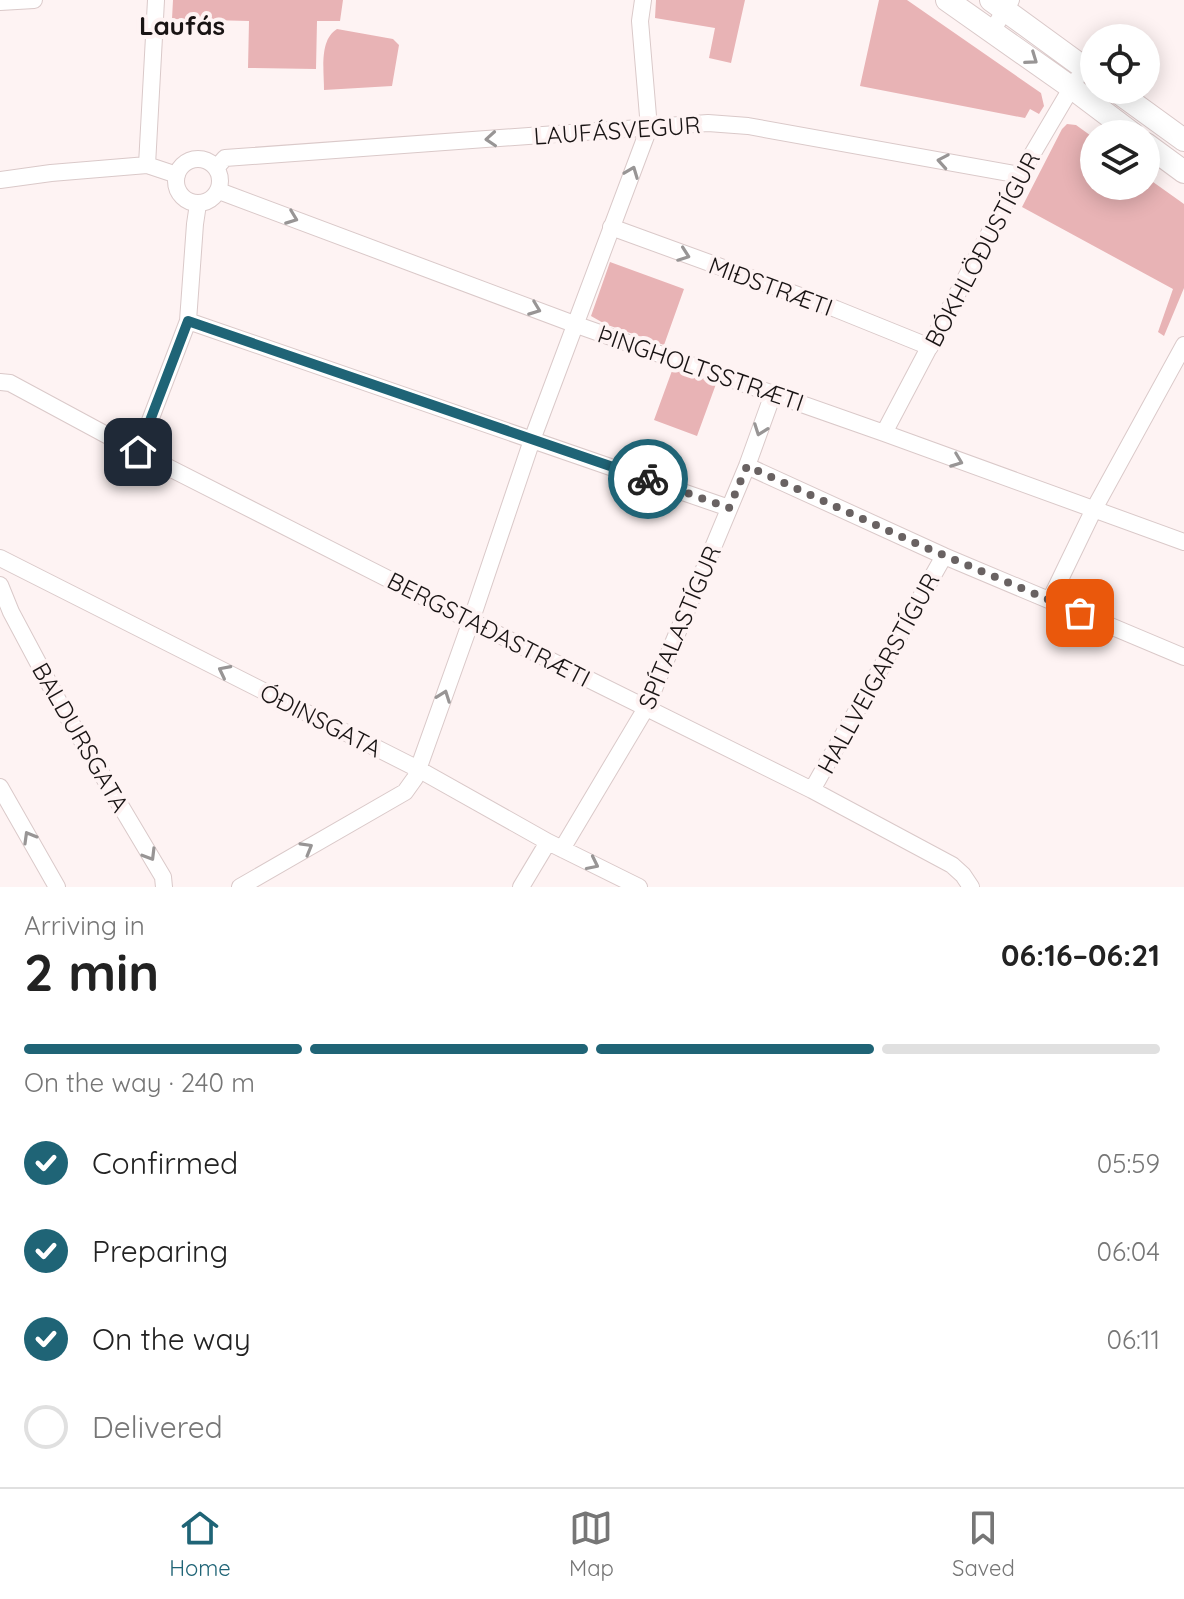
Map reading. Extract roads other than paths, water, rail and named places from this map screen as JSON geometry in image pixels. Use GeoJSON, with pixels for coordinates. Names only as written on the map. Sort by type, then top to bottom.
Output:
{"type":"FeatureCollection","features":[{"type":"Feature","properties":{"kind":"main road"},"geometry":{"type":"LineString","coordinates":[[947,0],[1114,120]]}},
{"type":"Feature","properties":{"kind":"main road"},"geometry":{"type":"LineString","coordinates":[[1003,3],[1080,64]]}},
{"type":"Feature","properties":{"kind":"main road"},"geometry":{"type":"LineString","coordinates":[[1135,104],[1183,138]]}},
{"type":"Feature","properties":{"kind":"street"},"geometry":{"type":"LineString","coordinates":[[0,2],[34,0]]}},
{"type":"Feature","properties":{"kind":"street"},"geometry":{"type":"LineString","coordinates":[[147,165],[156,0]]}},
{"type":"Feature","properties":{"kind":"street"},"geometry":{"type":"LineString","coordinates":[[240,887],[411,786],[532,440],[649,128],[640,21],[643,0]]}},
{"type":"Feature","properties":{"kind":"street"},"geometry":{"type":"LineString","coordinates":[[992,31],[1003,3]]}},
{"type":"Feature","properties":{"kind":"street","name":"BÓKHLÖÐUSTÍGUR"},"geometry":{"type":"LineString","coordinates":[[884,433],[1020,175],[1072,88],[1080,80]]}},
{"type":"Feature","properties":{"kind":"street","name":"LAUFÁSVEGUR"},"geometry":{"type":"LineString","coordinates":[[216,168],[225,158],[708,123],[748,126],[1020,175]]}},
{"type":"Feature","properties":{"kind":"street"},"geometry":{"type":"LineString","coordinates":[[1176,166],[1183,138]]}},
{"type":"Feature","properties":{"kind":"street"},"geometry":{"type":"LineString","coordinates":[[195,159],[204,160],[216,168],[220,175],[219,191],[212,199],[198,204],[184,199],[178,190],[177,175],[182,167],[195,159]]}},
{"type":"Feature","properties":{"kind":"street"},"geometry":{"type":"LineString","coordinates":[[0,180],[147,165],[177,175]]}},
{"type":"Feature","properties":{"kind":"street","name":"ÞINGHOLTSSTRÆTI"},"geometry":{"type":"LineString","coordinates":[[219,191],[574,324],[1184,542]]}},
{"type":"Feature","properties":{"kind":"street"},"geometry":{"type":"LineString","coordinates":[[138,452],[188,321],[198,204]]}},
{"type":"Feature","properties":{"kind":"street","name":"MIÐSTRÆTI"},"geometry":{"type":"LineString","coordinates":[[611,227],[836,309],[930,347]]}},
{"type":"Feature","properties":{"kind":"street"},"geometry":{"type":"LineString","coordinates":[[188,321],[729,508]]}},
{"type":"Feature","properties":{"kind":"street"},"geometry":{"type":"LineString","coordinates":[[1050,600],[1094,509],[1177,375],[1184,345]]}},
{"type":"Feature","properties":{"kind":"street","name":"BERGSTAÐASTRÆTI"},"geometry":{"type":"LineString","coordinates":[[0,382],[10,383],[138,452],[471,621],[812,790],[952,865],[971,887]]}},
{"type":"Feature","properties":{"kind":"street","name":"SPÍTALASTÍGUR"},"geometry":{"type":"LineString","coordinates":[[521,887],[555,845],[646,708],[747,466],[773,394]]}},
{"type":"Feature","properties":{"kind":"street"},"geometry":{"type":"LineString","coordinates":[[747,466],[944,556],[1184,657]]}},
{"type":"Feature","properties":{"kind":"street","name":"HALLVEIGARSTÍGUR"},"geometry":{"type":"LineString","coordinates":[[812,790],[944,556]]}},
{"type":"Feature","properties":{"kind":"street","name":"ÓÐINSGATA"},"geometry":{"type":"LineString","coordinates":[[0,558],[418,769],[555,845],[639,887]]}},
{"type":"Feature","properties":{"kind":"street","name":"BALDURSGATA"},"geometry":{"type":"LineString","coordinates":[[1,594],[60,704],[163,877],[164,887]]}},
{"type":"Feature","properties":{"kind":"street"},"geometry":{"type":"LineString","coordinates":[[0,787],[57,887]]}},
{"type":"Feature","properties":{"kind":"district","name":"Laufás"},"geometry":{"type":"Point","coordinates":[182,25]}}]}
